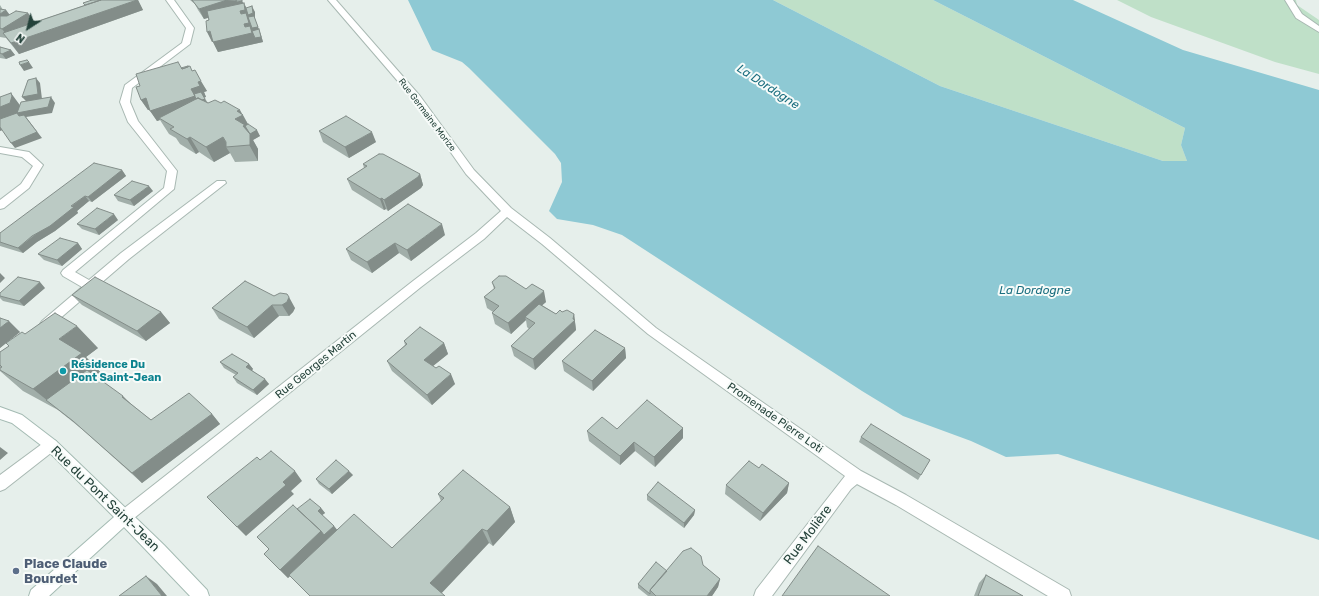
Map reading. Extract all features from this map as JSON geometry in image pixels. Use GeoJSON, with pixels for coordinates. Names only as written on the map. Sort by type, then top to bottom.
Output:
{"type":"FeatureCollection","features":[{"type":"Feature","properties":{"kind":"street"},"geometry":{"type":"LineString","coordinates":[[90,286],[67,273],[169,188],[172,171],[133,122],[125,102],[128,87],[186,44],[190,28],[170,0]]}},
{"type":"Feature","properties":{"kind":"street","name":"Rue Germaine Morize"},"geometry":{"type":"LineString","coordinates":[[332,0],[417,98],[470,172],[507,211]]}},
{"type":"Feature","properties":{"kind":"street"},"geometry":{"type":"LineString","coordinates":[[1289,0],[1299,16],[1319,30]]}},
{"type":"Feature","properties":{"kind":"street"},"geometry":{"type":"LineString","coordinates":[[0,150],[25,154],[38,165],[25,186],[0,205]]}},
{"type":"Feature","properties":{"kind":"street"},"geometry":{"type":"LineString","coordinates":[[36,333],[125,256],[221,183]]}},
{"type":"Feature","properties":{"kind":"street","name":"Promenade Pierre Loti"},"geometry":{"type":"LineString","coordinates":[[507,211],[546,241],[652,331],[856,476],[901,500],[1063,596]]}},
{"type":"Feature","properties":{"kind":"street","name":"Rue Georges Martin"},"geometry":{"type":"LineString","coordinates":[[37,596],[123,518],[417,284],[480,236],[507,211]]}},
{"type":"Feature","properties":{"kind":"street","name":"Rue du Pont Saint-Jean"},"geometry":{"type":"LineString","coordinates":[[0,413],[17,419],[50,445],[123,518],[158,550],[202,596]]}},
{"type":"Feature","properties":{"kind":"street"},"geometry":{"type":"LineString","coordinates":[[0,484],[50,445]]}},
{"type":"Feature","properties":{"kind":"street","name":"Rue Molière"},"geometry":{"type":"LineString","coordinates":[[762,596],[846,484],[856,476]]}},
{"type":"Feature","properties":{"kind":"green space"},"geometry":{"type":"Polygon","coordinates":[[[773,0],[933,0],[1185,128],[1181,145],[1187,161],[1163,161],[940,86],[773,0]]]}},
{"type":"Feature","properties":{"kind":"green space"},"geometry":{"type":"Polygon","coordinates":[[[1117,0],[1296,0],[1297,5],[1319,20],[1319,74],[1275,62],[1151,17],[1117,0]]]}},
{"type":"Feature","properties":{"kind":"water","name":"La Dordogne"},"geometry":{"type":"Polygon","coordinates":[[[408,0],[773,0],[940,86],[1163,161],[1187,161],[1181,145],[1185,128],[933,0],[1073,0],[1183,50],[1319,90],[1319,540],[1058,454],[1006,457],[971,441],[903,416],[622,235],[593,225],[557,219],[549,211],[562,182],[561,163],[555,154],[462,62],[432,50],[408,0]]]}},
{"type":"Feature","properties":{"kind":"building"},"geometry":{"type":"Polygon","coordinates":[[[92,0],[101,0],[85,5],[83,3],[92,0]]]}},
{"type":"Feature","properties":{"kind":"building"},"geometry":{"type":"Polygon","coordinates":[[[101,0],[137,0],[11,43],[3,33],[101,0]]]}},
{"type":"Feature","properties":{"kind":"building"},"geometry":{"type":"Polygon","coordinates":[[[192,0],[227,0],[199,9],[192,0]]]}},
{"type":"Feature","properties":{"kind":"building"},"geometry":{"type":"Polygon","coordinates":[[[244,3],[245,10],[240,11],[241,14],[246,13],[249,23],[244,24],[245,27],[250,26],[252,33],[213,42],[210,31],[207,32],[206,21],[209,20],[207,11],[244,3]]]}},
{"type":"Feature","properties":{"kind":"building"},"geometry":{"type":"Polygon","coordinates":[[[252,6],[253,13],[248,15],[246,8],[252,6]]]}},
{"type":"Feature","properties":{"kind":"building"},"geometry":{"type":"Polygon","coordinates":[[[0,9],[6,10],[0,14],[0,9]]]}},
{"type":"Feature","properties":{"kind":"building"},"geometry":{"type":"Polygon","coordinates":[[[16,11],[28,13],[2,29],[0,28],[0,16],[7,16],[16,11]]]}},
{"type":"Feature","properties":{"kind":"building"},"geometry":{"type":"Polygon","coordinates":[[[254,16],[258,27],[252,28],[248,17],[254,16]]]}},
{"type":"Feature","properties":{"kind":"building"},"geometry":{"type":"Polygon","coordinates":[[[259,29],[261,37],[255,38],[252,31],[259,29]]]}},
{"type":"Feature","properties":{"kind":"building"},"geometry":{"type":"Polygon","coordinates":[[[0,47],[11,50],[2,54],[0,53],[0,47]]]}},
{"type":"Feature","properties":{"kind":"building"},"geometry":{"type":"Polygon","coordinates":[[[27,60],[29,62],[20,65],[19,62],[27,60]]]}},
{"type":"Feature","properties":{"kind":"building"},"geometry":{"type":"Polygon","coordinates":[[[178,62],[182,69],[190,66],[192,71],[195,70],[201,81],[198,82],[200,86],[191,89],[195,96],[150,111],[146,98],[141,100],[136,87],[140,86],[136,74],[178,62]]]}},
{"type":"Feature","properties":{"kind":"building"},"geometry":{"type":"Polygon","coordinates":[[[36,78],[38,94],[22,97],[28,80],[36,78]]]}},
{"type":"Feature","properties":{"kind":"building"},"geometry":{"type":"Polygon","coordinates":[[[201,92],[205,99],[196,99],[194,94],[201,92]]]}},
{"type":"Feature","properties":{"kind":"building"},"geometry":{"type":"Polygon","coordinates":[[[11,93],[12,96],[10,103],[0,107],[0,97],[11,93]]]}},
{"type":"Feature","properties":{"kind":"building"},"geometry":{"type":"Polygon","coordinates":[[[51,97],[48,107],[17,113],[21,102],[51,97]]]}},
{"type":"Feature","properties":{"kind":"building"},"geometry":{"type":"Polygon","coordinates":[[[198,98],[208,103],[215,100],[221,103],[224,101],[240,110],[237,111],[243,115],[235,119],[245,125],[243,126],[250,134],[250,145],[226,147],[226,142],[223,137],[206,147],[190,137],[187,139],[170,129],[174,127],[159,118],[198,98]]]}},
{"type":"Feature","properties":{"kind":"building"},"geometry":{"type":"Polygon","coordinates":[[[17,113],[19,116],[24,115],[37,132],[11,143],[0,127],[0,119],[17,113]]]}},
{"type":"Feature","properties":{"kind":"building"},"geometry":{"type":"Polygon","coordinates":[[[346,116],[372,132],[345,147],[319,131],[346,116]]]}},
{"type":"Feature","properties":{"kind":"building"},"geometry":{"type":"Polygon","coordinates":[[[248,124],[257,130],[250,134],[245,126],[248,124]]]}},
{"type":"Feature","properties":{"kind":"building"},"geometry":{"type":"Polygon","coordinates":[[[379,154],[383,154],[420,174],[418,177],[384,200],[347,179],[367,166],[363,164],[379,154]]]}},
{"type":"Feature","properties":{"kind":"building"},"geometry":{"type":"Polygon","coordinates":[[[94,163],[122,170],[88,197],[85,196],[71,206],[74,207],[50,226],[32,236],[18,248],[0,242],[0,233],[94,163]]]}},
{"type":"Feature","properties":{"kind":"building"},"geometry":{"type":"Polygon","coordinates":[[[132,181],[149,186],[130,200],[114,195],[132,181]]]}},
{"type":"Feature","properties":{"kind":"building"},"geometry":{"type":"Polygon","coordinates":[[[408,204],[442,224],[407,250],[395,243],[367,262],[346,249],[408,204]]]}},
{"type":"Feature","properties":{"kind":"building"},"geometry":{"type":"Polygon","coordinates":[[[97,208],[114,214],[95,229],[77,224],[97,208]]]}},
{"type":"Feature","properties":{"kind":"building"},"geometry":{"type":"Polygon","coordinates":[[[60,238],[78,243],[57,260],[38,254],[60,238]]]}},
{"type":"Feature","properties":{"kind":"building"},"geometry":{"type":"Polygon","coordinates":[[[499,276],[506,276],[526,289],[532,284],[544,291],[508,323],[492,313],[499,306],[484,297],[495,288],[492,282],[499,276]]]}},
{"type":"Feature","properties":{"kind":"building"},"geometry":{"type":"Polygon","coordinates":[[[18,277],[40,282],[19,301],[0,296],[0,293],[18,277]]]}},
{"type":"Feature","properties":{"kind":"building"},"geometry":{"type":"Polygon","coordinates":[[[95,277],[161,312],[137,331],[72,295],[95,277]]]}},
{"type":"Feature","properties":{"kind":"building"},"geometry":{"type":"Polygon","coordinates":[[[245,281],[274,296],[280,293],[287,294],[289,297],[287,302],[282,305],[272,305],[247,327],[212,308],[245,281]]]}},
{"type":"Feature","properties":{"kind":"building"},"geometry":{"type":"Polygon","coordinates":[[[539,304],[556,314],[560,310],[562,312],[567,310],[574,314],[573,319],[575,320],[533,359],[511,346],[535,323],[525,317],[539,304]]]}},
{"type":"Feature","properties":{"kind":"building"},"geometry":{"type":"Polygon","coordinates":[[[55,313],[77,326],[59,339],[82,353],[33,389],[0,370],[2,367],[0,365],[0,352],[9,346],[6,343],[22,332],[25,334],[55,313]]]}},
{"type":"Feature","properties":{"kind":"building"},"geometry":{"type":"Polygon","coordinates":[[[0,318],[9,321],[0,328],[0,318]]]}},
{"type":"Feature","properties":{"kind":"building"},"geometry":{"type":"Polygon","coordinates":[[[420,327],[444,343],[424,360],[436,368],[439,366],[451,374],[427,395],[387,361],[407,344],[404,341],[420,327]]]}},
{"type":"Feature","properties":{"kind":"building"},"geometry":{"type":"Polygon","coordinates":[[[595,330],[625,348],[592,381],[562,361],[595,330]]]}},
{"type":"Feature","properties":{"kind":"building"},"geometry":{"type":"Polygon","coordinates":[[[232,354],[249,364],[246,367],[265,379],[253,390],[233,377],[238,373],[220,362],[232,354]]]}},
{"type":"Feature","properties":{"kind":"building"},"geometry":{"type":"Polygon","coordinates":[[[87,370],[123,396],[122,397],[151,420],[189,393],[212,414],[132,473],[73,421],[46,400],[87,370]]]}},
{"type":"Feature","properties":{"kind":"building"},"geometry":{"type":"Polygon","coordinates":[[[647,400],[683,428],[654,457],[634,442],[620,456],[587,431],[602,417],[617,429],[647,400]]]}},
{"type":"Feature","properties":{"kind":"building"},"geometry":{"type":"Polygon","coordinates":[[[871,424],[930,460],[921,475],[861,437],[871,424]]]}},
{"type":"Feature","properties":{"kind":"building"},"geometry":{"type":"Polygon","coordinates":[[[271,451],[295,471],[283,482],[286,485],[237,527],[207,497],[257,457],[260,460],[271,451]]]}},
{"type":"Feature","properties":{"kind":"building"},"geometry":{"type":"Polygon","coordinates":[[[336,460],[349,471],[329,489],[316,479],[336,460]]]}},
{"type":"Feature","properties":{"kind":"building"},"geometry":{"type":"Polygon","coordinates":[[[749,461],[759,468],[762,464],[789,483],[763,513],[726,485],[749,461]]]}},
{"type":"Feature","properties":{"kind":"building"},"geometry":{"type":"Polygon","coordinates":[[[463,470],[510,507],[487,531],[482,529],[430,583],[445,596],[310,596],[289,575],[354,514],[392,548],[444,498],[438,494],[463,470]]]}},
{"type":"Feature","properties":{"kind":"building"},"geometry":{"type":"Polygon","coordinates":[[[658,482],[695,510],[684,523],[647,495],[658,482]]]}},
{"type":"Feature","properties":{"kind":"building"},"geometry":{"type":"Polygon","coordinates":[[[310,499],[321,508],[318,511],[334,526],[324,535],[297,509],[310,499]]]}},
{"type":"Feature","properties":{"kind":"building"},"geometry":{"type":"Polygon","coordinates":[[[293,505],[321,531],[280,570],[264,554],[269,549],[257,537],[293,505]]]}},
{"type":"Feature","properties":{"kind":"building"},"geometry":{"type":"Polygon","coordinates":[[[818,546],[890,596],[782,596],[818,546]]]}},
{"type":"Feature","properties":{"kind":"building"},"geometry":{"type":"Polygon","coordinates":[[[691,548],[701,556],[703,565],[720,579],[707,596],[656,596],[650,590],[683,551],[691,548]]]}},
{"type":"Feature","properties":{"kind":"building"},"geometry":{"type":"Polygon","coordinates":[[[656,562],[667,571],[650,590],[650,594],[638,584],[656,562]]]}},
{"type":"Feature","properties":{"kind":"building"},"geometry":{"type":"Polygon","coordinates":[[[986,575],[1023,596],[978,596],[986,575]]]}},
{"type":"Feature","properties":{"kind":"building"},"geometry":{"type":"Polygon","coordinates":[[[146,576],[162,596],[119,596],[146,576]]]}},
{"type":"Feature","properties":{"kind":"place","name":"Résidence Du Pont Saint-Jean"},"geometry":{"type":"Point","coordinates":[63,371]}},
{"type":"Feature","properties":{"kind":"place","name":"Place Claude Bourdet"},"geometry":{"type":"Point","coordinates":[16,571]}}]}
